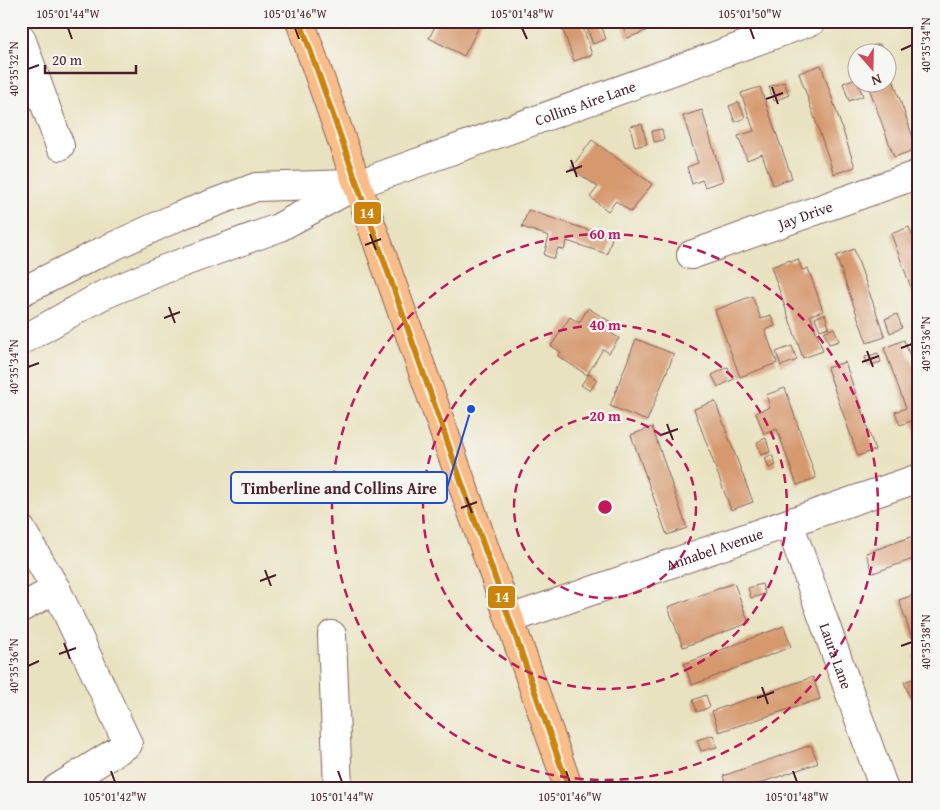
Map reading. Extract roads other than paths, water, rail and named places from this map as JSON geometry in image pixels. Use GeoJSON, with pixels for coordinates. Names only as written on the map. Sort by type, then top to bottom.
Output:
{"type":"FeatureCollection","features":[{"type":"Feature","properties":{"kind":"main road"},"geometry":{"type":"LineString","coordinates":[[300,21],[569,789]]}},
{"type":"Feature","properties":{"kind":"street","name":"Collins Aire Lane"},"geometry":{"type":"LineString","coordinates":[[358,184],[812,21]]}},
{"type":"Feature","properties":{"kind":"street"},"geometry":{"type":"LineString","coordinates":[[23,50],[60,146]]}},
{"type":"Feature","properties":{"kind":"street","name":"Jay Drive"},"geometry":{"type":"LineString","coordinates":[[691,255],[919,174]]}},
{"type":"Feature","properties":{"kind":"street"},"geometry":{"type":"LineString","coordinates":[[21,292],[179,216],[256,187],[358,184]]}},
{"type":"Feature","properties":{"kind":"street"},"geometry":{"type":"LineString","coordinates":[[21,341],[101,296],[165,269],[278,228],[358,184]]}},
{"type":"Feature","properties":{"kind":"street","name":"Annabel Avenue"},"geometry":{"type":"LineString","coordinates":[[510,619],[919,478]]}},
{"type":"Feature","properties":{"kind":"street","name":"Laura Lane"},"geometry":{"type":"LineString","coordinates":[[789,523],[884,789]]}},
{"type":"Feature","properties":{"kind":"street"},"geometry":{"type":"LineString","coordinates":[[21,528],[56,589],[128,744],[56,789]]}},
{"type":"Feature","properties":{"kind":"street"},"geometry":{"type":"LineString","coordinates":[[21,608],[56,589]]}},
{"type":"Feature","properties":{"kind":"street"},"geometry":{"type":"LineString","coordinates":[[332,635],[338,789]]}},
{"type":"Feature","properties":{"kind":"place","name":"Timberline and Collins Aire"},"geometry":{"type":"Point","coordinates":[471,409]}}]}
